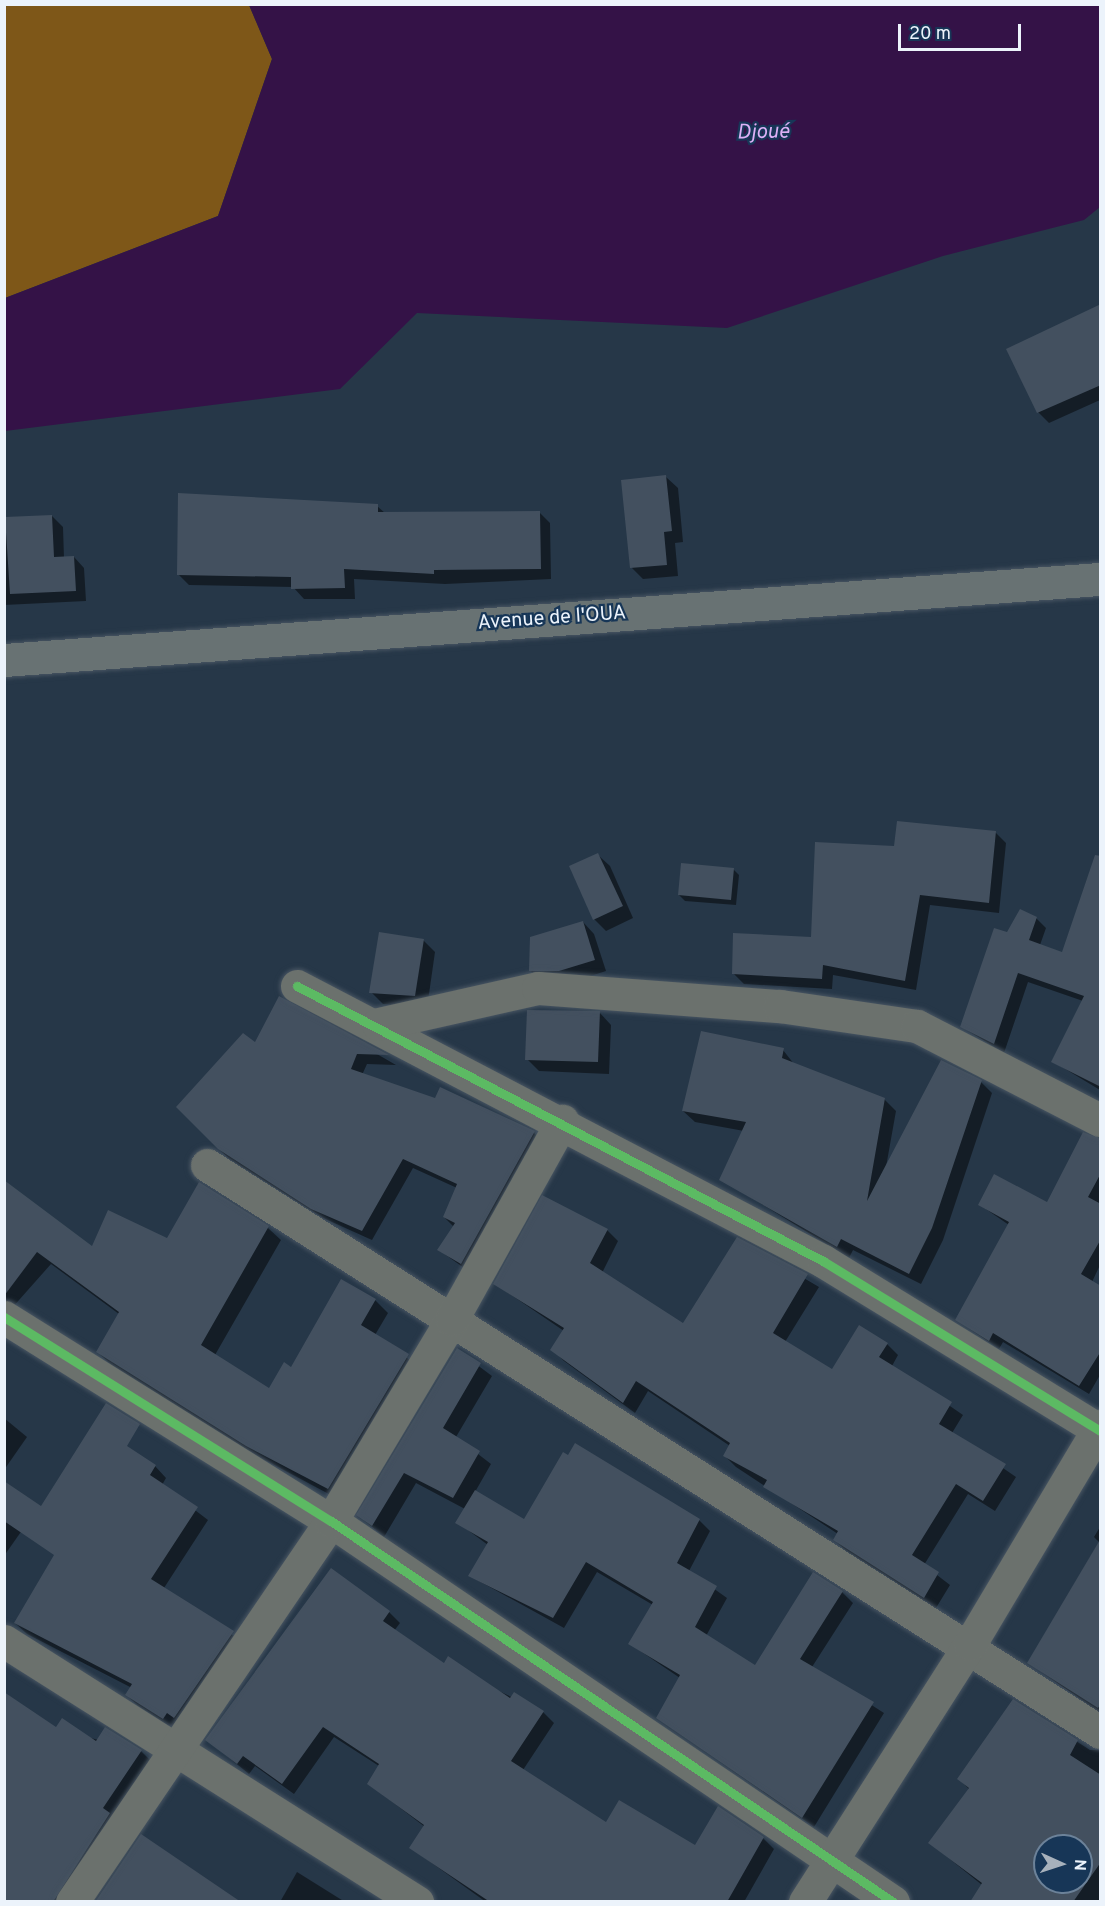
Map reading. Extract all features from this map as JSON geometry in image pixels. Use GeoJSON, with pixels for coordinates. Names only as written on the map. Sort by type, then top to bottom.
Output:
{"type":"FeatureCollection","features":[{"type":"Feature","properties":{"kind":"main road","name":"Avenue de l'OUA"},"geometry":{"type":"LineString","coordinates":[[4,660],[1101,579]]}},
{"type":"Feature","properties":{"kind":"street"},"geometry":{"type":"LineString","coordinates":[[297,986],[378,1024],[823,1261],[1100,1429],[970,1644],[806,1902]]}},
{"type":"Feature","properties":{"kind":"street"},"geometry":{"type":"LineString","coordinates":[[378,1024],[538,988],[780,1006],[917,1026],[1101,1120]]}},
{"type":"Feature","properties":{"kind":"street"},"geometry":{"type":"LineString","coordinates":[[72,1902],[174,1746],[331,1521],[452,1319],[562,1121]]}},
{"type":"Feature","properties":{"kind":"street"},"geometry":{"type":"LineString","coordinates":[[207,1165],[970,1644],[1101,1732]]}},
{"type":"Feature","properties":{"kind":"street"},"geometry":{"type":"LineString","coordinates":[[4,1317],[331,1521],[892,1902]]}},
{"type":"Feature","properties":{"kind":"street"},"geometry":{"type":"LineString","coordinates":[[4,1641],[174,1746],[417,1902]]}},
{"type":"Feature","properties":{"kind":"shaded area"},"geometry":{"type":"Polygon","coordinates":[[[5,5],[249,5],[272,59],[218,216],[5,298],[5,5]]]}},
{"type":"Feature","properties":{"kind":"water","name":"Djoué"},"geometry":{"type":"Polygon","coordinates":[[[249,5],[1100,5],[1100,207],[1084,220],[943,256],[727,328],[417,313],[340,389],[5,431],[5,298],[218,216],[272,59],[249,5]]]}},
{"type":"Feature","properties":{"kind":"building"},"geometry":{"type":"Polygon","coordinates":[[[1101,304],[1101,385],[1037,413],[1006,349],[1101,304]]]}},
{"type":"Feature","properties":{"kind":"building"},"geometry":{"type":"Polygon","coordinates":[[[666,475],[672,531],[664,532],[667,565],[630,568],[621,480],[666,475]]]}},
{"type":"Feature","properties":{"kind":"building"},"geometry":{"type":"Polygon","coordinates":[[[178,493],[378,504],[378,512],[540,511],[541,569],[434,570],[434,574],[344,569],[345,588],[291,589],[291,577],[177,575],[178,493]]]}},
{"type":"Feature","properties":{"kind":"building"},"geometry":{"type":"Polygon","coordinates":[[[52,515],[54,557],[74,556],[76,591],[10,594],[5,517],[52,515]]]}},
{"type":"Feature","properties":{"kind":"building"},"geometry":{"type":"Polygon","coordinates":[[[897,821],[996,831],[989,903],[920,895],[905,981],[823,965],[822,979],[732,974],[733,933],[811,937],[815,842],[894,846],[897,821]]]}},
{"type":"Feature","properties":{"kind":"building"},"geometry":{"type":"Polygon","coordinates":[[[598,853],[623,906],[593,920],[569,866],[598,853]]]}},
{"type":"Feature","properties":{"kind":"building"},"geometry":{"type":"Polygon","coordinates":[[[1095,855],[1101,856],[1101,1087],[1051,1062],[1084,996],[1018,973],[994,1044],[960,1027],[994,928],[1007,932],[1020,909],[1037,917],[1029,940],[1062,952],[1095,855]]]}},
{"type":"Feature","properties":{"kind":"building"},"geometry":{"type":"Polygon","coordinates":[[[681,863],[734,868],[731,900],[678,895],[681,863]]]}},
{"type":"Feature","properties":{"kind":"building"},"geometry":{"type":"Polygon","coordinates":[[[583,921],[595,960],[559,971],[529,971],[530,937],[583,921]]]}},
{"type":"Feature","properties":{"kind":"building"},"geometry":{"type":"Polygon","coordinates":[[[379,932],[424,939],[415,996],[369,993],[379,932]]]}},
{"type":"Feature","properties":{"kind":"building"},"geometry":{"type":"Polygon","coordinates":[[[279,996],[389,1055],[357,1054],[351,1069],[435,1098],[440,1087],[535,1131],[461,1264],[437,1250],[455,1223],[443,1217],[457,1184],[403,1159],[362,1231],[311,1209],[218,1149],[176,1107],[243,1033],[255,1042],[279,996]]]}},
{"type":"Feature","properties":{"kind":"building"},"geometry":{"type":"Polygon","coordinates":[[[527,1010],[600,1011],[598,1062],[525,1060],[527,1010]]]}},
{"type":"Feature","properties":{"kind":"building"},"geometry":{"type":"Polygon","coordinates":[[[701,1031],[784,1048],[782,1058],[885,1098],[867,1201],[941,1060],[982,1080],[932,1228],[909,1274],[841,1239],[837,1247],[719,1180],[746,1122],[682,1111],[701,1031]]]}},
{"type":"Feature","properties":{"kind":"building"},"geometry":{"type":"Polygon","coordinates":[[[1083,1132],[1101,1139],[1101,1173],[1088,1197],[1101,1204],[1101,1239],[1081,1274],[1101,1286],[1101,1351],[1079,1386],[993,1333],[989,1341],[955,1320],[1009,1222],[978,1205],[994,1174],[1047,1202],[1083,1132]]]}},
{"type":"Feature","properties":{"kind":"building"},"geometry":{"type":"Polygon","coordinates":[[[4,1180],[92,1246],[108,1210],[167,1238],[199,1182],[269,1226],[201,1345],[269,1388],[284,1362],[291,1367],[341,1279],[376,1299],[361,1325],[409,1354],[328,1489],[246,1446],[96,1352],[119,1312],[37,1252],[4,1296],[4,1180]]]}},
{"type":"Feature","properties":{"kind":"building"},"geometry":{"type":"Polygon","coordinates":[[[542,1195],[608,1229],[590,1263],[683,1323],[737,1237],[808,1274],[773,1333],[832,1369],[859,1325],[888,1343],[879,1357],[952,1402],[939,1424],[1006,1464],[983,1501],[956,1484],[912,1555],[939,1572],[924,1598],[833,1540],[838,1531],[763,1487],[767,1480],[723,1456],[730,1443],[636,1381],[623,1403],[550,1350],[564,1328],[493,1284],[542,1195]]]}},
{"type":"Feature","properties":{"kind":"building"},"geometry":{"type":"Polygon","coordinates":[[[457,1348],[481,1363],[443,1428],[480,1451],[453,1498],[404,1473],[372,1526],[356,1515],[457,1348]]]}},
{"type":"Feature","properties":{"kind":"building"},"geometry":{"type":"Polygon","coordinates":[[[106,1403],[140,1424],[127,1446],[156,1465],[150,1475],[198,1507],[151,1579],[234,1631],[174,1718],[167,1713],[163,1719],[125,1695],[132,1684],[14,1623],[54,1555],[4,1521],[4,1481],[41,1506],[106,1403]]]}},
{"type":"Feature","properties":{"kind":"building"},"geometry":{"type":"Polygon","coordinates":[[[575,1443],[700,1519],[677,1563],[717,1586],[695,1627],[755,1665],[813,1572],[843,1591],[800,1659],[874,1702],[802,1818],[656,1718],[680,1675],[628,1644],[653,1602],[586,1562],[553,1618],[468,1576],[488,1542],[455,1523],[475,1490],[524,1519],[563,1452],[568,1455],[575,1443]]]}},
{"type":"Feature","properties":{"kind":"building"},"geometry":{"type":"Polygon","coordinates":[[[1101,1538],[1101,1704],[1098,1708],[1027,1663],[1101,1538]]]}},
{"type":"Feature","properties":{"kind":"building"},"geometry":{"type":"Polygon","coordinates":[[[331,1568],[390,1611],[383,1621],[444,1663],[448,1656],[510,1698],[514,1692],[544,1711],[511,1761],[606,1822],[619,1800],[695,1845],[718,1806],[764,1837],[727,1902],[490,1902],[409,1848],[424,1825],[367,1784],[379,1764],[323,1727],[282,1784],[243,1756],[237,1764],[205,1740],[331,1568]]]}},
{"type":"Feature","properties":{"kind":"building"},"geometry":{"type":"Polygon","coordinates":[[[4,1692],[56,1727],[62,1718],[96,1741],[105,1727],[142,1750],[103,1808],[110,1813],[53,1902],[4,1902],[4,1692]]]}},
{"type":"Feature","properties":{"kind":"building"},"geometry":{"type":"Polygon","coordinates":[[[1013,1699],[1078,1740],[1070,1755],[1101,1775],[1101,1862],[1093,1873],[1093,1834],[1033,1834],[1033,1894],[1079,1894],[1073,1902],[970,1902],[982,1883],[928,1843],[969,1788],[957,1779],[1013,1699]]]}},
{"type":"Feature","properties":{"kind":"building"},"geometry":{"type":"Polygon","coordinates":[[[141,1834],[241,1902],[95,1902],[141,1834]]]}},
{"type":"Feature","properties":{"kind":"cycle path"},"geometry":{"type":"LineString","coordinates":[[297,986],[823,1261],[1100,1431]]}},
{"type":"Feature","properties":{"kind":"cycle path"},"geometry":{"type":"LineString","coordinates":[[4,1317],[331,1521],[893,1902]]}}]}
